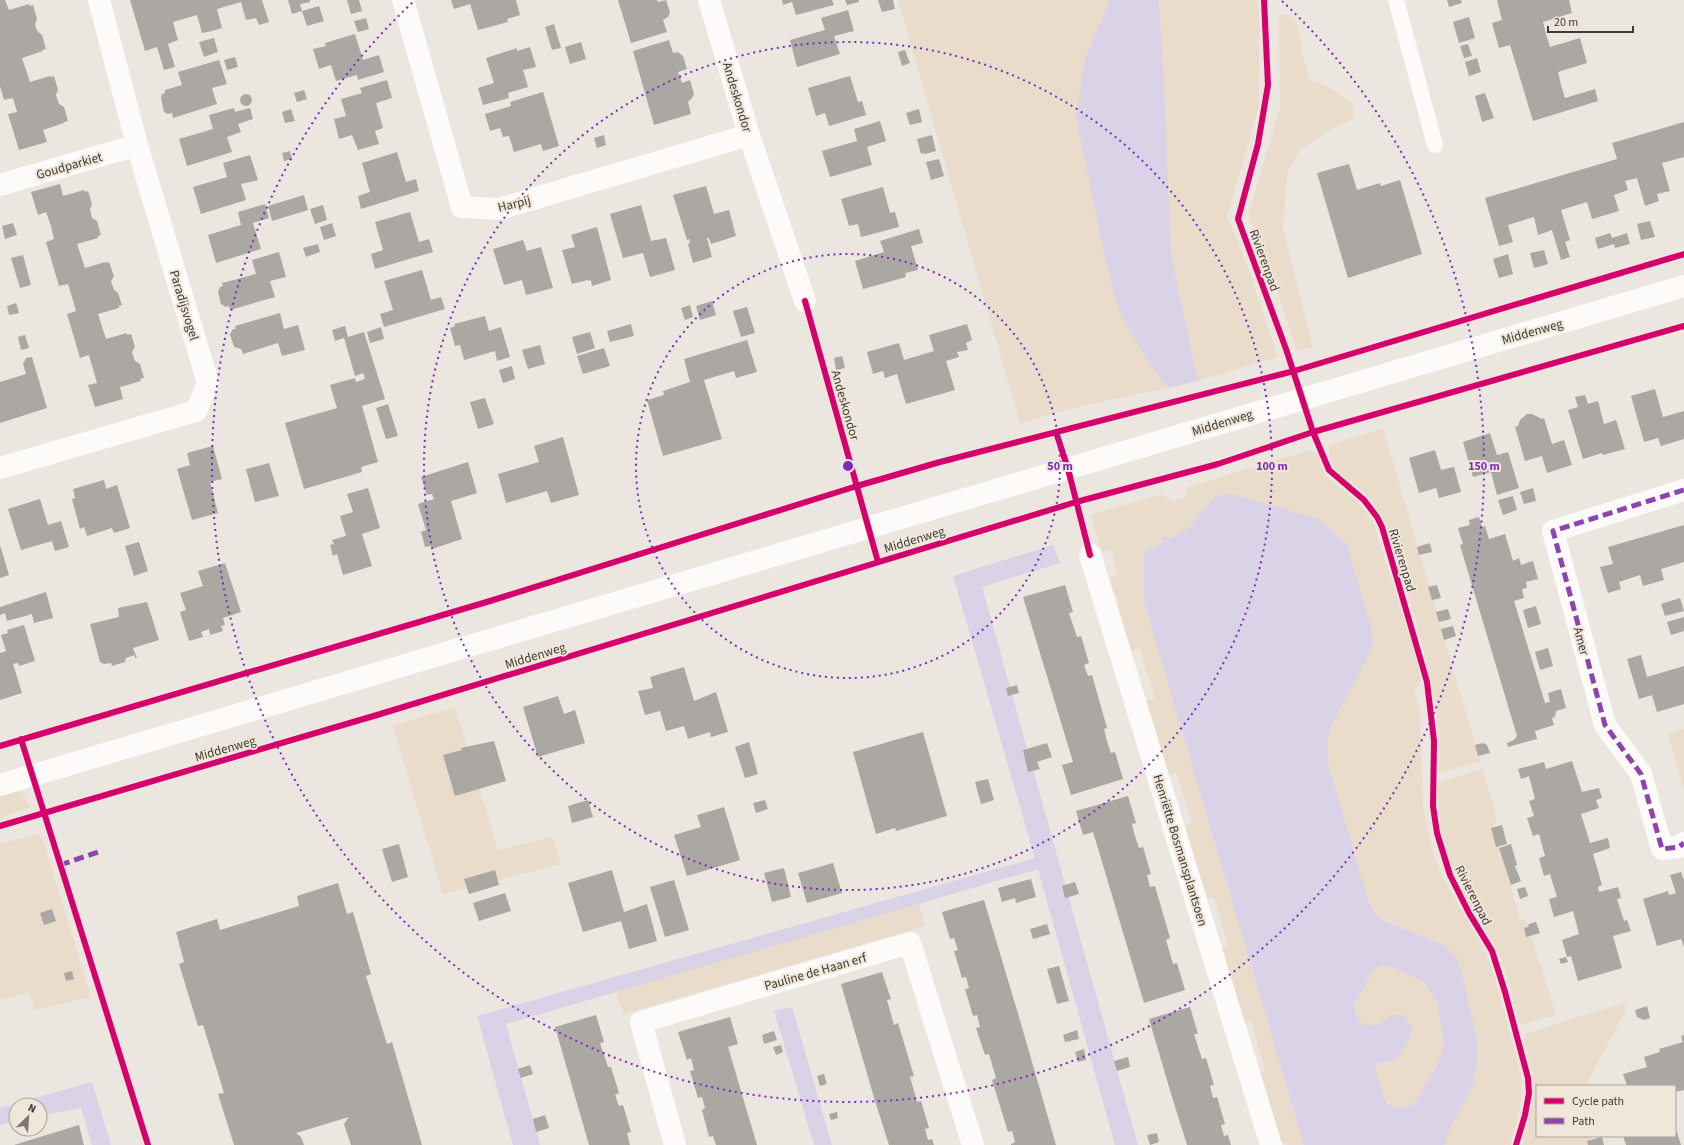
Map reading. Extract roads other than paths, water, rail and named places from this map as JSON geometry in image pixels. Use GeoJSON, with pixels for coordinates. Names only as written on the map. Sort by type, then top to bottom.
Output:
{"type":"FeatureCollection","features":[{"type":"Feature","properties":{"kind":"street","name":"Paradijsvogel"},"geometry":{"type":"LineString","coordinates":[[0,468],[196,411],[208,384],[137,145],[98,0]]}},
{"type":"Feature","properties":{"kind":"street","name":"Harpij"},"geometry":{"type":"LineString","coordinates":[[403,0],[462,207],[499,209],[749,135]]}},
{"type":"Feature","properties":{"kind":"street","name":"Andeskondor"},"geometry":{"type":"LineString","coordinates":[[709,0],[749,135],[805,301]]}},
{"type":"Feature","properties":{"kind":"street","name":"Goudparkiet"},"geometry":{"type":"LineString","coordinates":[[0,185],[137,145]]}},
{"type":"Feature","properties":{"kind":"street","name":"Middenweg"},"geometry":{"type":"LineString","coordinates":[[0,785],[1684,286]]}},
{"type":"Feature","properties":{"kind":"street","name":"Amer"},"geometry":{"type":"LineString","coordinates":[[1684,490],[1553,531],[1605,725],[1641,774],[1662,849],[1679,847],[1684,843]]}},
{"type":"Feature","properties":{"kind":"street","name":"Henriëtte Bosmansplantsoen"},"geometry":{"type":"LineString","coordinates":[[1090,555],[1271,1145]]}},
{"type":"Feature","properties":{"kind":"street","name":"Pauline de Haan erf"},"geometry":{"type":"LineString","coordinates":[[675,1145],[641,1022],[910,943],[973,1145]]}},
{"type":"Feature","properties":{"kind":"lane"},"geometry":{"type":"LineString","coordinates":[[1396,0],[1435,145]]}}]}
